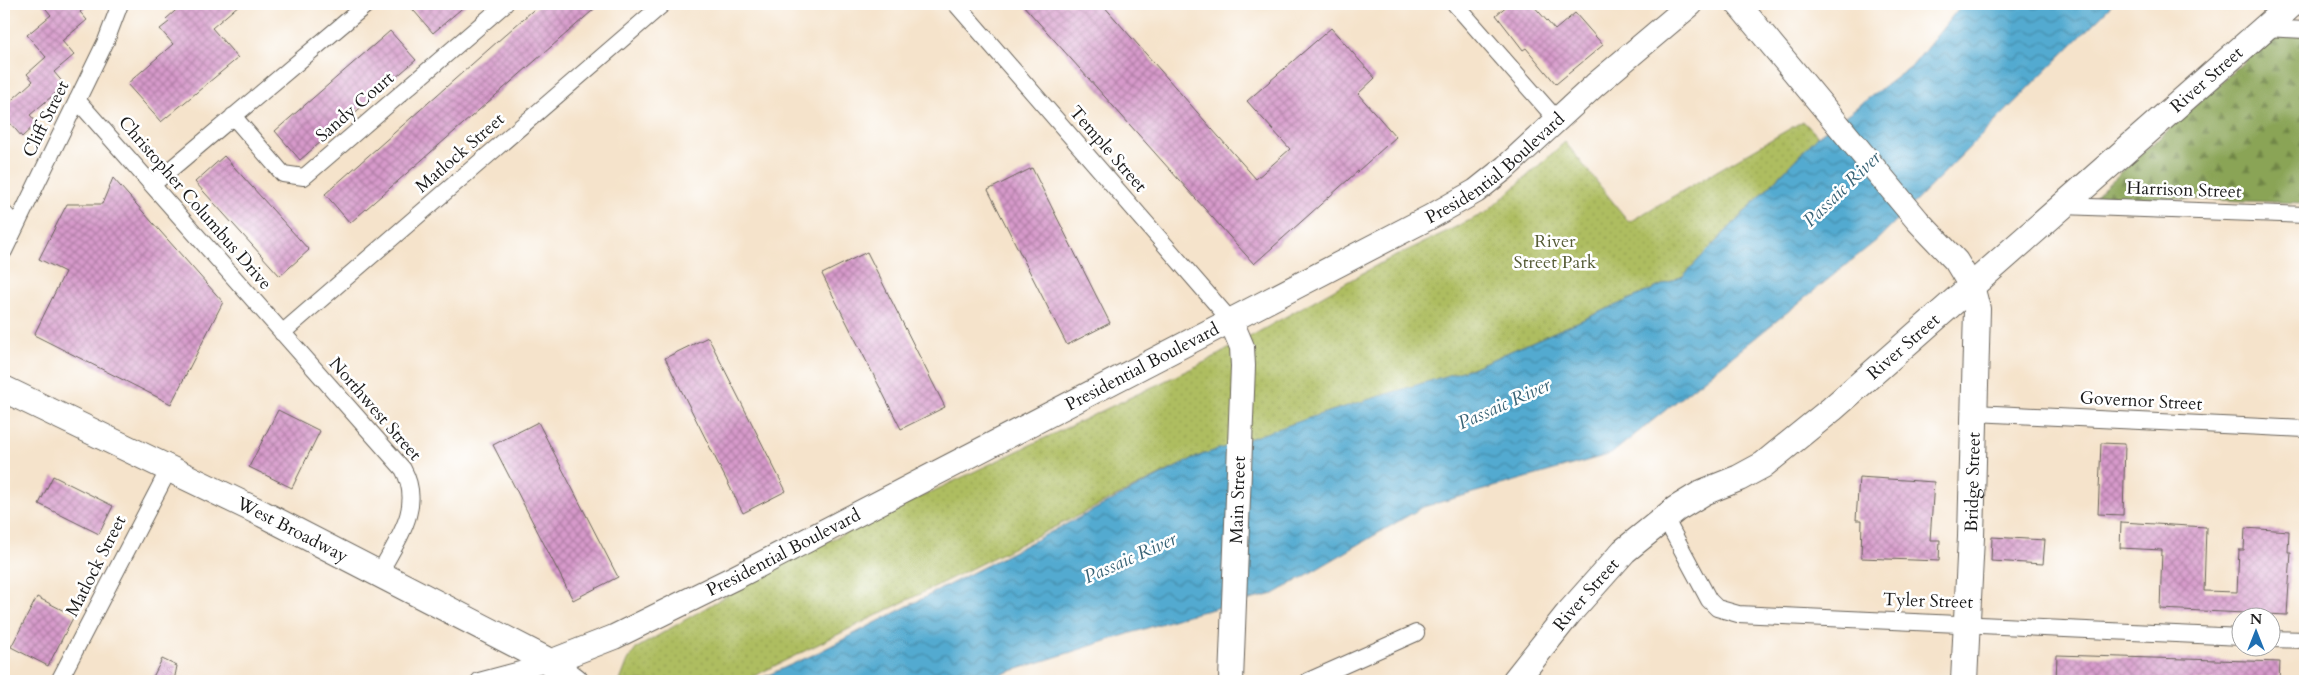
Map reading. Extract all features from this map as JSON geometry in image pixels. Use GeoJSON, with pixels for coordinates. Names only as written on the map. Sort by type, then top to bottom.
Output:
{"type":"FeatureCollection","features":[{"type":"Feature","properties":{"kind":"main road","name":"River Street"},"geometry":{"type":"LineString","coordinates":[[1515,681],[1624,551],[1676,508],[1704,492],[1739,478],[1763,465],[1832,409],[2292,4]]}},
{"type":"Feature","properties":{"kind":"main road","name":"Bridge Street"},"geometry":{"type":"LineString","coordinates":[[1964,681],[1975,414],[1977,309],[1971,286]]}},
{"type":"Feature","properties":{"kind":"main road","name":"West Broadway"},"geometry":{"type":"LineString","coordinates":[[4,389],[379,574],[550,662],[575,681]]}},
{"type":"Feature","properties":{"kind":"street","name":"Cliff Street"},"geometry":{"type":"LineString","coordinates":[[4,251],[106,41],[120,4]]}},
{"type":"Feature","properties":{"kind":"street"},"geometry":{"type":"LineString","coordinates":[[152,184],[367,4]]}},
{"type":"Feature","properties":{"kind":"street","name":"Sandy Court"},"geometry":{"type":"LineString","coordinates":[[233,116],[283,174],[304,177],[505,4]]}},
{"type":"Feature","properties":{"kind":"street","name":"Matlock Street"},"geometry":{"type":"LineString","coordinates":[[282,333],[663,4]]}},
{"type":"Feature","properties":{"kind":"street","name":"Temple Street"},"geometry":{"type":"LineString","coordinates":[[956,4],[1231,321]]}},
{"type":"Feature","properties":{"kind":"street"},"geometry":{"type":"LineString","coordinates":[[1455,4],[1557,120]]}},
{"type":"Feature","properties":{"kind":"street","name":"Presidential Boulevard"},"geometry":{"type":"LineString","coordinates":[[550,662],[614,637],[746,572],[1398,235],[1476,191],[1506,167],[1557,120],[1691,4]]}},
{"type":"Feature","properties":{"kind":"street"},"geometry":{"type":"LineString","coordinates":[[1738,4],[1918,221],[1956,261],[1971,286]]}},
{"type":"Feature","properties":{"kind":"street"},"geometry":{"type":"LineString","coordinates":[[2265,28],[2305,30]]}},
{"type":"Feature","properties":{"kind":"street","name":"Christopher Columbus Drive"},"geometry":{"type":"LineString","coordinates":[[77,100],[282,333]]}},
{"type":"Feature","properties":{"kind":"street","name":"Harrison Street"},"geometry":{"type":"LineString","coordinates":[[2062,206],[2305,215]]}},
{"type":"Feature","properties":{"kind":"street"},"geometry":{"type":"LineString","coordinates":[[4,213],[16,226]]}},
{"type":"Feature","properties":{"kind":"street","name":"Main Street"},"geometry":{"type":"LineString","coordinates":[[1231,321],[1242,348],[1231,681]]}},
{"type":"Feature","properties":{"kind":"street","name":"Northwest Street"},"geometry":{"type":"LineString","coordinates":[[282,333],[403,469],[409,479],[412,500],[407,522],[379,574]]}},
{"type":"Feature","properties":{"kind":"street","name":"Governor Street"},"geometry":{"type":"LineString","coordinates":[[1975,414],[2305,429]]}},
{"type":"Feature","properties":{"kind":"street","name":"Matlock Street"},"geometry":{"type":"LineString","coordinates":[[59,681],[169,469]]}},
{"type":"Feature","properties":{"kind":"street","name":"Tyler Street"},"geometry":{"type":"LineString","coordinates":[[1665,518],[1704,592],[1717,608],[1726,611],[1748,614],[2232,636]]}},
{"type":"Feature","properties":{"kind":"street"},"geometry":{"type":"LineString","coordinates":[[1308,681],[1416,633]]}},
{"type":"Feature","properties":{"kind":"street"},"geometry":{"type":"LineString","coordinates":[[2282,639],[2305,640]]}},
{"type":"Feature","properties":{"kind":"street"},"geometry":{"type":"LineString","coordinates":[[479,681],[550,662]]}},
{"type":"Feature","properties":{"kind":"green space"},"geometry":{"type":"Polygon","coordinates":[[[2305,34],[2305,203],[2095,196],[2269,39],[2305,34]]]}},
{"type":"Feature","properties":{"kind":"green space","name":"River Street Park"},"geometry":{"type":"Polygon","coordinates":[[[1803,121],[1818,136],[1683,276],[1472,368],[1196,457],[744,681],[620,681],[628,660],[637,648],[784,562],[1207,361],[1379,264],[1487,212],[1565,142],[1629,222],[1803,121]]]}},
{"type":"Feature","properties":{"kind":"water","name":"Passaic River"},"geometry":{"type":"Polygon","coordinates":[[[1962,4],[2113,4],[1877,240],[1611,454],[1423,507],[1274,594],[1188,615],[980,681],[755,681],[817,653],[1196,457],[1315,416],[1472,368],[1683,276],[1818,136],[1913,65],[1962,4]]]}},
{"type":"Feature","properties":{"kind":"building"},"geometry":{"type":"Polygon","coordinates":[[[42,4],[89,4],[80,12],[87,20],[62,41],[74,55],[54,72],[65,85],[30,115],[37,123],[22,137],[4,116],[4,107],[33,81],[27,74],[46,57],[27,35],[51,15],[42,4]]]}},
{"type":"Feature","properties":{"kind":"building"},"geometry":{"type":"Polygon","coordinates":[[[183,4],[240,4],[212,28],[238,58],[161,122],[127,84],[173,44],[160,29],[169,22],[166,19],[183,4]]]}},
{"type":"Feature","properties":{"kind":"building"},"geometry":{"type":"Polygon","coordinates":[[[408,4],[467,4],[433,33],[408,4]]]}},
{"type":"Feature","properties":{"kind":"building"},"geometry":{"type":"Polygon","coordinates":[[[540,4],[600,4],[350,223],[325,194],[540,4]]]}},
{"type":"Feature","properties":{"kind":"building"},"geometry":{"type":"Polygon","coordinates":[[[1022,4],[1102,4],[1256,179],[1290,149],[1247,101],[1331,28],[1375,78],[1358,94],[1396,137],[1254,264],[1022,4]]]}},
{"type":"Feature","properties":{"kind":"building"},"geometry":{"type":"Polygon","coordinates":[[[1509,4],[1532,4],[1555,30],[1575,13],[1603,45],[1556,84],[1526,48],[1523,50],[1496,15],[1509,4]]]}},
{"type":"Feature","properties":{"kind":"building"},"geometry":{"type":"Polygon","coordinates":[[[390,31],[416,60],[300,160],[275,131],[390,31]]]}},
{"type":"Feature","properties":{"kind":"building"},"geometry":{"type":"Polygon","coordinates":[[[224,156],[309,250],[280,276],[195,182],[224,156]]]}},
{"type":"Feature","properties":{"kind":"building"},"geometry":{"type":"Polygon","coordinates":[[[1032,168],[1110,323],[1067,345],[988,190],[1032,168]]]}},
{"type":"Feature","properties":{"kind":"building"},"geometry":{"type":"Polygon","coordinates":[[[113,178],[223,302],[171,404],[34,335],[65,272],[39,259],[67,204],[102,204],[113,178]]]}},
{"type":"Feature","properties":{"kind":"building"},"geometry":{"type":"Polygon","coordinates":[[[867,252],[945,407],[901,429],[822,274],[867,252]]]}},
{"type":"Feature","properties":{"kind":"building"},"geometry":{"type":"Polygon","coordinates":[[[708,337],[786,491],[743,513],[665,358],[708,337]]]}},
{"type":"Feature","properties":{"kind":"building"},"geometry":{"type":"Polygon","coordinates":[[[278,410],[320,431],[292,488],[249,467],[278,410]]]}},
{"type":"Feature","properties":{"kind":"building"},"geometry":{"type":"Polygon","coordinates":[[[538,422],[618,577],[573,600],[493,445],[538,422]]]}},
{"type":"Feature","properties":{"kind":"building"},"geometry":{"type":"Polygon","coordinates":[[[2101,443],[2125,444],[2123,515],[2098,514],[2101,443]]]}},
{"type":"Feature","properties":{"kind":"building"},"geometry":{"type":"Polygon","coordinates":[[[53,476],[113,506],[99,534],[39,504],[53,476]]]}},
{"type":"Feature","properties":{"kind":"building"},"geometry":{"type":"Polygon","coordinates":[[[1859,477],[1934,482],[1930,540],[1940,540],[1939,561],[1861,558],[1862,520],[1856,520],[1859,477]]]}},
{"type":"Feature","properties":{"kind":"building"},"geometry":{"type":"Polygon","coordinates":[[[2121,522],[2206,527],[2204,591],[2237,592],[2239,550],[2244,550],[2245,528],[2289,531],[2288,552],[2291,552],[2287,615],[2282,615],[2282,608],[2232,608],[2232,612],[2160,609],[2162,550],[2120,548],[2121,522]]]}},
{"type":"Feature","properties":{"kind":"building"},"geometry":{"type":"Polygon","coordinates":[[[1992,537],[2045,540],[2043,564],[1991,561],[1992,537]]]}},
{"type":"Feature","properties":{"kind":"building"},"geometry":{"type":"Polygon","coordinates":[[[37,597],[74,616],[48,666],[11,647],[37,597]]]}},
{"type":"Feature","properties":{"kind":"building"},"geometry":{"type":"Polygon","coordinates":[[[2057,655],[2280,662],[2279,681],[2056,681],[2057,655]]]}},
{"type":"Feature","properties":{"kind":"building"},"geometry":{"type":"Polygon","coordinates":[[[162,659],[177,666],[174,681],[151,681],[162,659]]]}}]}
